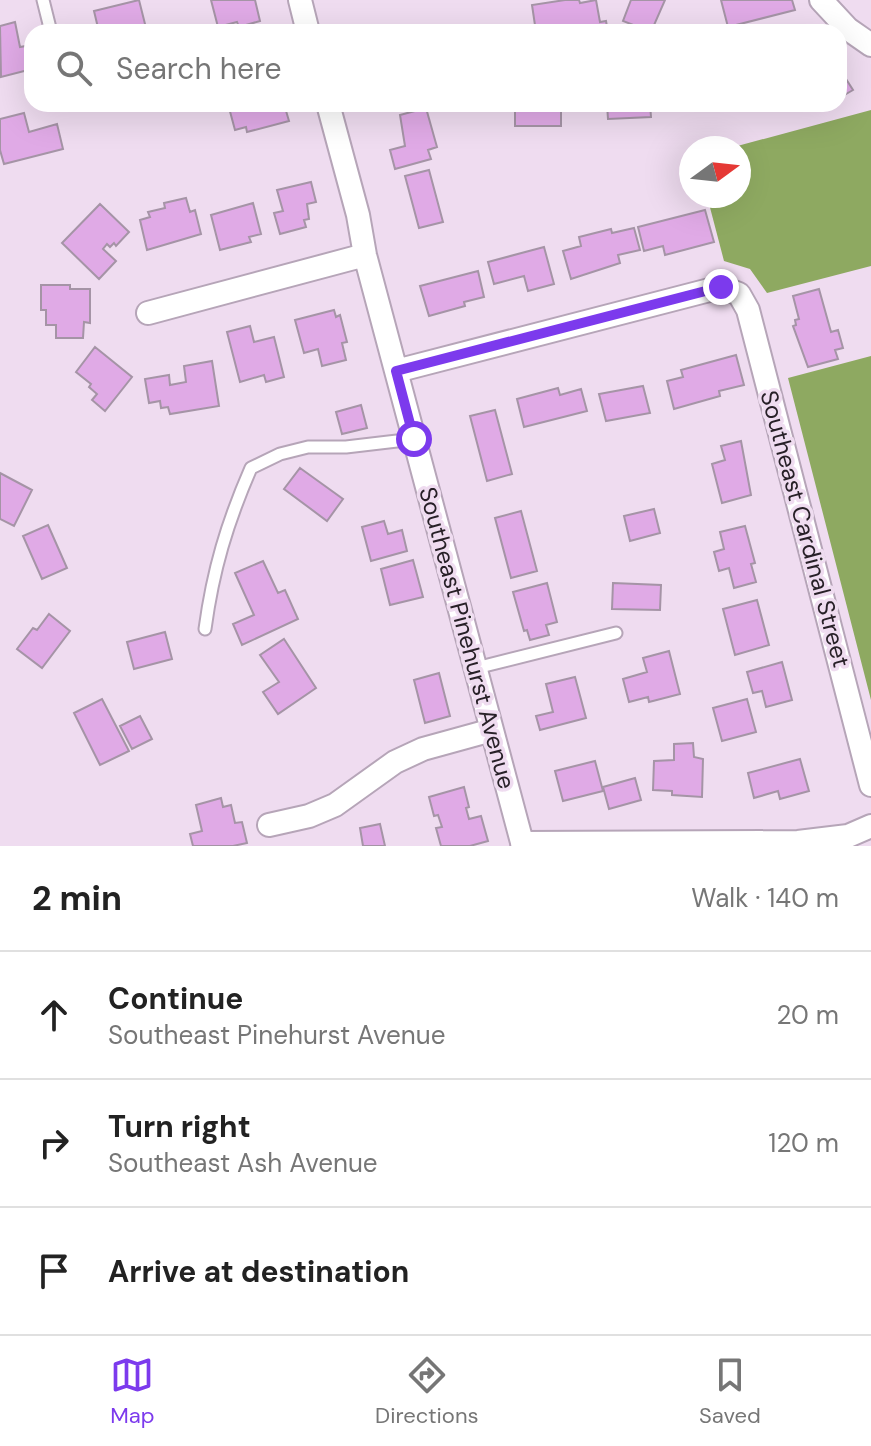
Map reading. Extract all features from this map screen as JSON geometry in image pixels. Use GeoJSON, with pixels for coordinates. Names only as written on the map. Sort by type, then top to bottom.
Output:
{"type":"FeatureCollection","features":[{"type":"Feature","properties":{"kind":"street"},"geometry":{"type":"LineString","coordinates":[[300,0],[306,24]]}},
{"type":"Feature","properties":{"kind":"street"},"geometry":{"type":"LineString","coordinates":[[821,0],[843,24]]}},
{"type":"Feature","properties":{"kind":"street"},"geometry":{"type":"LineString","coordinates":[[847,28],[871,45]]}},
{"type":"Feature","properties":{"kind":"street","name":"Southeast Pinehurst Avenue"},"geometry":{"type":"LineString","coordinates":[[330,112],[358,215],[365,255],[522,844]]}},
{"type":"Feature","properties":{"kind":"street"},"geometry":{"type":"LineString","coordinates":[[148,313],[365,255]]}},
{"type":"Feature","properties":{"kind":"street","name":"Southeast Cardinal Street"},"geometry":{"type":"LineString","coordinates":[[396,371],[721,287],[739,294],[748,310],[871,785]]}},
{"type":"Feature","properties":{"kind":"street"},"geometry":{"type":"LineString","coordinates":[[269,825],[309,816],[335,805],[395,762],[423,749],[492,730]]}},
{"type":"Feature","properties":{"kind":"street"},"geometry":{"type":"LineString","coordinates":[[522,844],[798,842],[848,836],[871,826]]}},
{"type":"Feature","properties":{"kind":"lane"},"geometry":{"type":"LineString","coordinates":[[43,0],[49,24]]}},
{"type":"Feature","properties":{"kind":"lane"},"geometry":{"type":"LineString","coordinates":[[205,629],[216,560],[230,515],[251,468],[280,454],[308,447],[346,447],[414,439]]}},
{"type":"Feature","properties":{"kind":"lane"},"geometry":{"type":"LineString","coordinates":[[476,668],[616,633]]}},
{"type":"Feature","properties":{"kind":"green space"},"geometry":{"type":"Polygon","coordinates":[[[871,110],[871,266],[767,293],[750,269],[724,261],[710,208],[751,208],[751,142],[871,110]]]}},
{"type":"Feature","properties":{"kind":"green space"},"geometry":{"type":"Polygon","coordinates":[[[871,356],[871,700],[788,378],[871,356]]]}},
{"type":"Feature","properties":{"kind":"building"},"geometry":{"type":"Polygon","coordinates":[[[139,0],[145,24],[97,24],[94,11],[139,0]]]}},
{"type":"Feature","properties":{"kind":"building"},"geometry":{"type":"Polygon","coordinates":[[[211,0],[255,0],[260,21],[217,24],[211,0]]]}},
{"type":"Feature","properties":{"kind":"building"},"geometry":{"type":"Polygon","coordinates":[[[565,0],[579,0],[580,3],[596,0],[600,22],[606,21],[607,24],[535,24],[532,5],[565,0]]]}},
{"type":"Feature","properties":{"kind":"building"},"geometry":{"type":"Polygon","coordinates":[[[631,0],[665,0],[654,24],[623,21],[631,0]]]}},
{"type":"Feature","properties":{"kind":"building"},"geometry":{"type":"Polygon","coordinates":[[[721,0],[792,0],[795,10],[740,24],[727,24],[721,0]]]}},
{"type":"Feature","properties":{"kind":"building"},"geometry":{"type":"Polygon","coordinates":[[[15,22],[20,47],[24,46],[24,71],[1,77],[0,26],[15,22]]]}},
{"type":"Feature","properties":{"kind":"building"},"geometry":{"type":"Polygon","coordinates":[[[230,112],[286,112],[289,121],[247,132],[246,127],[235,130],[230,112]]]}},
{"type":"Feature","properties":{"kind":"building"},"geometry":{"type":"Polygon","coordinates":[[[427,112],[437,147],[428,150],[431,159],[395,169],[390,150],[405,146],[400,115],[427,112]]]}},
{"type":"Feature","properties":{"kind":"building"},"geometry":{"type":"Polygon","coordinates":[[[515,112],[561,112],[561,126],[515,126],[515,112]]]}},
{"type":"Feature","properties":{"kind":"building"},"geometry":{"type":"Polygon","coordinates":[[[608,112],[651,112],[651,117],[608,119],[608,112]]]}},
{"type":"Feature","properties":{"kind":"building"},"geometry":{"type":"Polygon","coordinates":[[[24,113],[29,132],[57,124],[63,149],[4,164],[0,150],[0,119],[24,113]]]}},
{"type":"Feature","properties":{"kind":"building"},"geometry":{"type":"Polygon","coordinates":[[[429,170],[443,222],[419,228],[405,176],[429,170]]]}},
{"type":"Feature","properties":{"kind":"building"},"geometry":{"type":"Polygon","coordinates":[[[311,182],[316,202],[307,204],[309,219],[304,220],[306,227],[280,234],[274,213],[283,211],[277,190],[311,182]]]}},
{"type":"Feature","properties":{"kind":"building"},"geometry":{"type":"Polygon","coordinates":[[[186,198],[190,212],[195,210],[201,234],[147,250],[140,220],[150,217],[148,212],[165,208],[164,203],[186,198]]]}},
{"type":"Feature","properties":{"kind":"building"},"geometry":{"type":"Polygon","coordinates":[[[253,203],[261,234],[249,237],[251,242],[220,250],[211,215],[253,203]]]}},
{"type":"Feature","properties":{"kind":"building"},"geometry":{"type":"Polygon","coordinates":[[[100,204],[129,232],[116,246],[114,243],[110,247],[107,244],[103,249],[116,261],[99,279],[62,243],[100,204]]]}},
{"type":"Feature","properties":{"kind":"building"},"geometry":{"type":"Polygon","coordinates":[[[705,210],[714,242],[665,255],[663,246],[644,251],[638,227],[705,210]]]}},
{"type":"Feature","properties":{"kind":"building"},"geometry":{"type":"Polygon","coordinates":[[[634,228],[640,250],[618,255],[620,263],[571,279],[563,251],[581,246],[579,237],[611,229],[612,233],[634,228]]]}},
{"type":"Feature","properties":{"kind":"building"},"geometry":{"type":"Polygon","coordinates":[[[544,247],[554,284],[528,291],[524,276],[494,284],[488,262],[544,247]]]}},
{"type":"Feature","properties":{"kind":"building"},"geometry":{"type":"Polygon","coordinates":[[[478,271],[484,297],[429,316],[420,286],[478,271]]]}},
{"type":"Feature","properties":{"kind":"building"},"geometry":{"type":"Polygon","coordinates":[[[41,285],[90,289],[90,323],[84,322],[83,338],[56,338],[56,325],[46,325],[46,310],[41,310],[41,285]]]}},
{"type":"Feature","properties":{"kind":"building"},"geometry":{"type":"Polygon","coordinates":[[[819,289],[831,332],[838,330],[843,348],[835,350],[838,359],[808,367],[793,326],[799,319],[793,296],[819,289]]]}},
{"type":"Feature","properties":{"kind":"building"},"geometry":{"type":"Polygon","coordinates":[[[334,310],[336,317],[340,315],[347,342],[342,343],[346,360],[322,366],[318,349],[304,353],[295,320],[334,310]]]}},
{"type":"Feature","properties":{"kind":"building"},"geometry":{"type":"Polygon","coordinates":[[[250,326],[254,342],[274,337],[284,377],[266,382],[264,375],[240,382],[227,332],[250,326]]]}},
{"type":"Feature","properties":{"kind":"building"},"geometry":{"type":"Polygon","coordinates":[[[95,347],[132,377],[105,411],[92,400],[97,394],[89,387],[91,384],[76,372],[95,347]]]}},
{"type":"Feature","properties":{"kind":"building"},"geometry":{"type":"Polygon","coordinates":[[[736,355],[744,385],[719,391],[720,396],[674,409],[667,381],[683,377],[681,370],[736,355]]]}},
{"type":"Feature","properties":{"kind":"building"},"geometry":{"type":"Polygon","coordinates":[[[212,361],[219,406],[170,414],[168,407],[161,408],[160,401],[149,403],[145,379],[169,375],[170,385],[186,382],[184,366],[212,361]]]}},
{"type":"Feature","properties":{"kind":"building"},"geometry":{"type":"Polygon","coordinates":[[[643,386],[650,413],[606,421],[599,394],[643,386]]]}},
{"type":"Feature","properties":{"kind":"building"},"geometry":{"type":"Polygon","coordinates":[[[558,388],[560,395],[581,389],[587,411],[524,427],[517,399],[558,388]]]}},
{"type":"Feature","properties":{"kind":"building"},"geometry":{"type":"Polygon","coordinates":[[[361,405],[367,428],[342,434],[336,412],[361,405]]]}},
{"type":"Feature","properties":{"kind":"building"},"geometry":{"type":"Polygon","coordinates":[[[495,410],[512,474],[487,481],[470,416],[495,410]]]}},
{"type":"Feature","properties":{"kind":"building"},"geometry":{"type":"Polygon","coordinates":[[[741,441],[751,495],[722,503],[712,464],[725,460],[721,446],[741,441]]]}},
{"type":"Feature","properties":{"kind":"building"},"geometry":{"type":"Polygon","coordinates":[[[300,468],[343,499],[327,521],[284,489],[300,468]]]}},
{"type":"Feature","properties":{"kind":"building"},"geometry":{"type":"Polygon","coordinates":[[[0,473],[32,490],[14,526],[0,519],[0,473]]]}},
{"type":"Feature","properties":{"kind":"building"},"geometry":{"type":"Polygon","coordinates":[[[654,509],[660,533],[630,541],[624,516],[654,509]]]}},
{"type":"Feature","properties":{"kind":"building"},"geometry":{"type":"Polygon","coordinates":[[[521,511],[537,571],[511,578],[495,518],[521,511]]]}},
{"type":"Feature","properties":{"kind":"building"},"geometry":{"type":"Polygon","coordinates":[[[384,521],[388,534],[402,530],[407,551],[371,561],[362,527],[384,521]]]}},
{"type":"Feature","properties":{"kind":"building"},"geometry":{"type":"Polygon","coordinates":[[[48,525],[67,568],[42,579],[23,536],[48,525]]]}},
{"type":"Feature","properties":{"kind":"building"},"geometry":{"type":"Polygon","coordinates":[[[745,526],[755,563],[751,564],[756,582],[734,588],[729,568],[719,571],[714,552],[724,549],[720,532],[745,526]]]}},
{"type":"Feature","properties":{"kind":"building"},"geometry":{"type":"Polygon","coordinates":[[[413,560],[423,597],[390,605],[381,569],[413,560]]]}},
{"type":"Feature","properties":{"kind":"building"},"geometry":{"type":"Polygon","coordinates":[[[263,561],[278,593],[285,590],[298,619],[242,645],[233,624],[254,615],[235,573],[263,561]]]}},
{"type":"Feature","properties":{"kind":"building"},"geometry":{"type":"Polygon","coordinates":[[[547,583],[557,622],[546,625],[549,635],[530,640],[527,630],[524,631],[513,592],[547,583]]]}},
{"type":"Feature","properties":{"kind":"building"},"geometry":{"type":"Polygon","coordinates":[[[613,583],[661,585],[660,610],[612,609],[613,583]]]}},
{"type":"Feature","properties":{"kind":"building"},"geometry":{"type":"Polygon","coordinates":[[[757,600],[769,645],[735,655],[723,609],[757,600]]]}},
{"type":"Feature","properties":{"kind":"building"},"geometry":{"type":"Polygon","coordinates":[[[49,614],[70,631],[42,668],[17,649],[49,614]]]}},
{"type":"Feature","properties":{"kind":"building"},"geometry":{"type":"Polygon","coordinates":[[[165,632],[172,659],[134,669],[127,642],[165,632]]]}},
{"type":"Feature","properties":{"kind":"building"},"geometry":{"type":"Polygon","coordinates":[[[284,639],[316,688],[278,714],[263,692],[279,682],[260,655],[284,639]]]}},
{"type":"Feature","properties":{"kind":"building"},"geometry":{"type":"Polygon","coordinates":[[[669,651],[680,694],[649,702],[648,697],[629,702],[623,679],[647,672],[643,658],[669,651]]]}},
{"type":"Feature","properties":{"kind":"building"},"geometry":{"type":"Polygon","coordinates":[[[782,662],[792,700],[766,707],[762,691],[753,693],[747,672],[782,662]]]}},
{"type":"Feature","properties":{"kind":"building"},"geometry":{"type":"Polygon","coordinates":[[[439,673],[450,716],[425,723],[414,680],[439,673]]]}},
{"type":"Feature","properties":{"kind":"building"},"geometry":{"type":"Polygon","coordinates":[[[575,677],[586,718],[540,730],[536,716],[553,712],[546,684],[575,677]]]}},
{"type":"Feature","properties":{"kind":"building"},"geometry":{"type":"Polygon","coordinates":[[[102,699],[129,751],[100,765],[74,713],[102,699]]]}},
{"type":"Feature","properties":{"kind":"building"},"geometry":{"type":"Polygon","coordinates":[[[747,699],[756,732],[722,741],[713,708],[747,699]]]}},
{"type":"Feature","properties":{"kind":"building"},"geometry":{"type":"Polygon","coordinates":[[[140,716],[152,739],[132,749],[120,726],[140,716]]]}},
{"type":"Feature","properties":{"kind":"building"},"geometry":{"type":"Polygon","coordinates":[[[693,743],[694,757],[703,759],[702,797],[653,790],[654,761],[674,760],[674,744],[693,743]]]}},
{"type":"Feature","properties":{"kind":"building"},"geometry":{"type":"Polygon","coordinates":[[[800,759],[809,791],[780,799],[778,791],[754,798],[748,773],[800,759]]]}},
{"type":"Feature","properties":{"kind":"building"},"geometry":{"type":"Polygon","coordinates":[[[595,761],[603,791],[563,801],[555,771],[595,761]]]}},
{"type":"Feature","properties":{"kind":"building"},"geometry":{"type":"Polygon","coordinates":[[[635,778],[641,800],[609,809],[603,787],[635,778]]]}},
{"type":"Feature","properties":{"kind":"building"},"geometry":{"type":"Polygon","coordinates":[[[464,787],[469,819],[481,816],[488,841],[470,846],[441,846],[436,828],[442,827],[438,815],[434,816],[429,797],[464,787]]]}},
{"type":"Feature","properties":{"kind":"building"},"geometry":{"type":"Polygon","coordinates":[[[221,798],[223,807],[231,805],[235,823],[242,822],[247,843],[193,846],[190,834],[202,831],[196,805],[221,798]]]}},
{"type":"Feature","properties":{"kind":"building"},"geometry":{"type":"Polygon","coordinates":[[[380,824],[385,846],[363,846],[360,828],[380,824]]]}},
{"type":"Feature","properties":{"kind":"route"},"geometry":{"type":"LineString","coordinates":[[414,439],[396,371],[721,287]]}}]}
